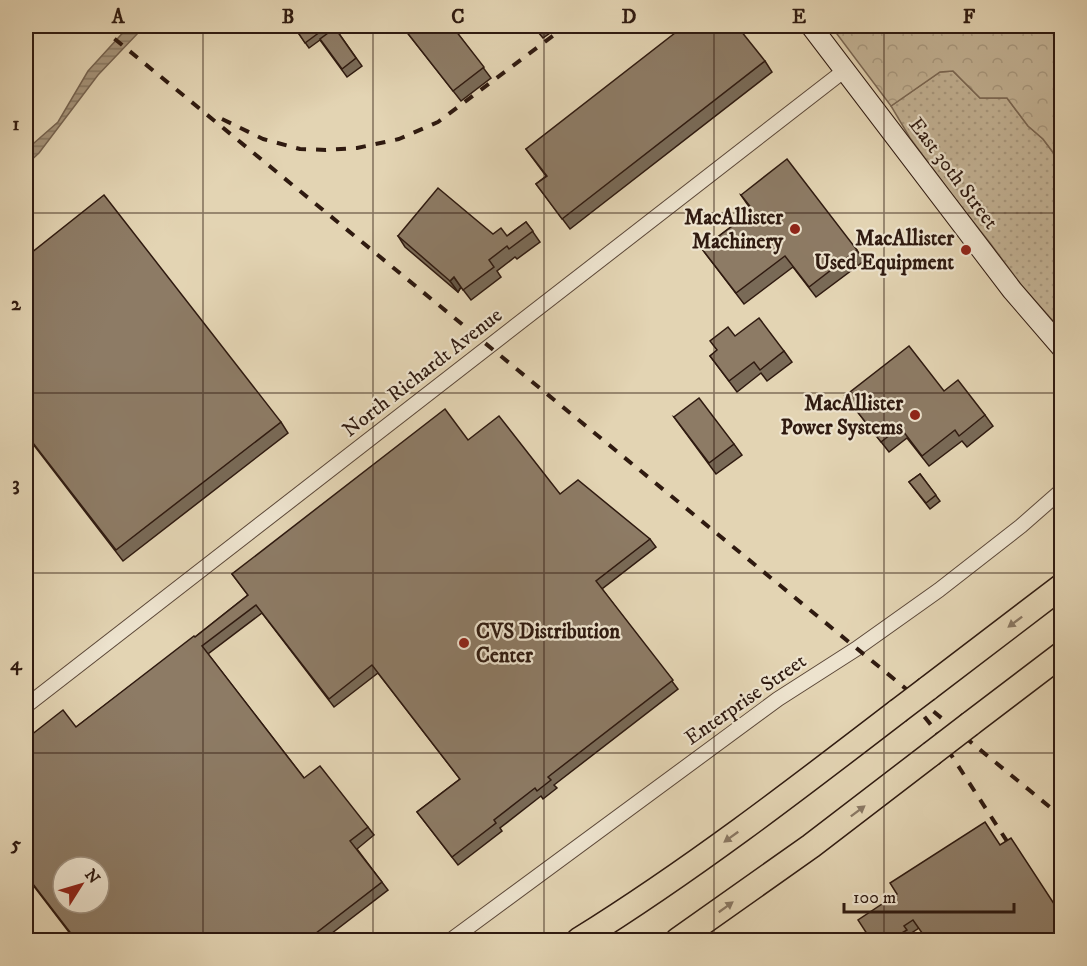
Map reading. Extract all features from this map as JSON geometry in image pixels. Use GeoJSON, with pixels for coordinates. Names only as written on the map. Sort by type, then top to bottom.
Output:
{"type":"FeatureCollection","features":[{"type":"Feature","properties":{"kind":"highway"},"geometry":{"type":"LineString","coordinates":[[579,940],[734,835],[1062,586]]}},
{"type":"Feature","properties":{"kind":"highway"},"geometry":{"type":"LineString","coordinates":[[678,940],[811,846],[1062,654]]}},
{"type":"Feature","properties":{"kind":"main road","name":"East 30th Street"},"geometry":{"type":"LineString","coordinates":[[811,26],[1016,295],[1062,348]]}},
{"type":"Feature","properties":{"kind":"street","name":"North Richardt Avenue"},"geometry":{"type":"LineString","coordinates":[[26,706],[845,70]]}},
{"type":"Feature","properties":{"kind":"street","name":"Enterprise Street"},"geometry":{"type":"LineString","coordinates":[[451,940],[778,699],[856,649],[939,590],[1021,526],[1062,490]]}},
{"type":"Feature","properties":{"kind":"green space"},"geometry":{"type":"Polygon","coordinates":[[[831,26],[1061,26],[1061,163],[1007,98],[980,98],[953,71],[940,72],[891,106],[831,26]]]}},
{"type":"Feature","properties":{"kind":"green space"},"geometry":{"type":"Polygon","coordinates":[[[953,71],[980,98],[1007,98],[1061,163],[1062,300],[1056,314],[1061,320],[1061,330],[1022,286],[955,199],[910,138],[891,106],[940,72],[953,71]]]}},
{"type":"Feature","properties":{"kind":"shaded area"},"geometry":{"type":"Polygon","coordinates":[[[129,26],[201,26],[194,28],[150,27],[138,33],[98,75],[39,153],[26,165],[26,150],[58,122],[88,71],[129,26]]]}},
{"type":"Feature","properties":{"kind":"building"},"geometry":{"type":"Polygon","coordinates":[[[310,26],[328,26],[305,43],[299,34],[310,26]]]}},
{"type":"Feature","properties":{"kind":"building"},"geometry":{"type":"Polygon","coordinates":[[[402,26],[452,26],[484,67],[453,91],[402,26]]]}},
{"type":"Feature","properties":{"kind":"building"},"geometry":{"type":"Polygon","coordinates":[[[684,26],[737,26],[765,61],[562,219],[536,184],[547,176],[526,149],[684,26]]]}},
{"type":"Feature","properties":{"kind":"building"},"geometry":{"type":"Polygon","coordinates":[[[335,28],[356,58],[342,69],[320,39],[335,28]]]}},
{"type":"Feature","properties":{"kind":"building"},"geometry":{"type":"Polygon","coordinates":[[[787,159],[857,250],[809,287],[785,256],[736,293],[702,249],[753,210],[741,195],[787,159]]]}},
{"type":"Feature","properties":{"kind":"building"},"geometry":{"type":"Polygon","coordinates":[[[438,188],[493,234],[501,228],[507,236],[526,222],[533,231],[509,249],[507,246],[489,260],[494,267],[463,290],[454,277],[450,281],[398,236],[438,188]]]}},
{"type":"Feature","properties":{"kind":"building"},"geometry":{"type":"Polygon","coordinates":[[[104,195],[281,422],[116,550],[26,434],[26,257],[104,195]]]}},
{"type":"Feature","properties":{"kind":"building"},"geometry":{"type":"Polygon","coordinates":[[[759,318],[784,351],[760,370],[754,362],[729,381],[710,356],[717,350],[710,341],[728,327],[735,336],[759,318]]]}},
{"type":"Feature","properties":{"kind":"building"},"geometry":{"type":"Polygon","coordinates":[[[909,346],[944,391],[958,380],[985,415],[959,436],[955,430],[922,456],[900,427],[881,442],[845,396],[909,346]]]}},
{"type":"Feature","properties":{"kind":"building"},"geometry":{"type":"Polygon","coordinates":[[[699,398],[734,444],[709,463],[674,417],[699,398]]]}},
{"type":"Feature","properties":{"kind":"building"},"geometry":{"type":"Polygon","coordinates":[[[445,409],[468,440],[499,416],[560,494],[578,480],[650,539],[596,581],[673,680],[548,777],[551,780],[537,791],[535,788],[494,820],[496,823],[452,857],[417,812],[460,779],[372,665],[329,699],[256,605],[202,646],[304,778],[320,766],[368,827],[350,841],[382,882],[307,940],[76,940],[57,915],[111,915],[111,855],[51,855],[51,908],[26,875],[26,739],[63,710],[76,727],[248,595],[232,574],[445,409]]]}},
{"type":"Feature","properties":{"kind":"building"},"geometry":{"type":"Polygon","coordinates":[[[920,474],[936,495],[926,503],[909,482],[920,474]]]}},
{"type":"Feature","properties":{"kind":"building"},"geometry":{"type":"Polygon","coordinates":[[[985,822],[1000,845],[1011,838],[1062,916],[1062,940],[927,940],[913,920],[904,926],[907,930],[890,940],[871,940],[858,920],[897,894],[890,883],[985,822]]]}},
{"type":"Feature","properties":{"kind":"railway"},"geometry":{"type":"LineString","coordinates":[[99,26],[1062,817]]}},
{"type":"Feature","properties":{"kind":"railway"},"geometry":{"type":"LineString","coordinates":[[222,119],[263,139],[300,149],[357,148],[399,139],[438,122],[566,26]]}},
{"type":"Feature","properties":{"kind":"railway"},"geometry":{"type":"LineString","coordinates":[[912,701],[935,730],[1012,849]]}},
{"type":"Feature","properties":{"kind":"place","name":"MacAllister Machinery"},"geometry":{"type":"Point","coordinates":[795,229]}},
{"type":"Feature","properties":{"kind":"place","name":"MacAllister Used Equipment"},"geometry":{"type":"Point","coordinates":[966,250]}},
{"type":"Feature","properties":{"kind":"place","name":"MacAllister Power Systems"},"geometry":{"type":"Point","coordinates":[915,415]}},
{"type":"Feature","properties":{"kind":"place","name":"CVS Distribution Center"},"geometry":{"type":"Point","coordinates":[464,643]}}]}
